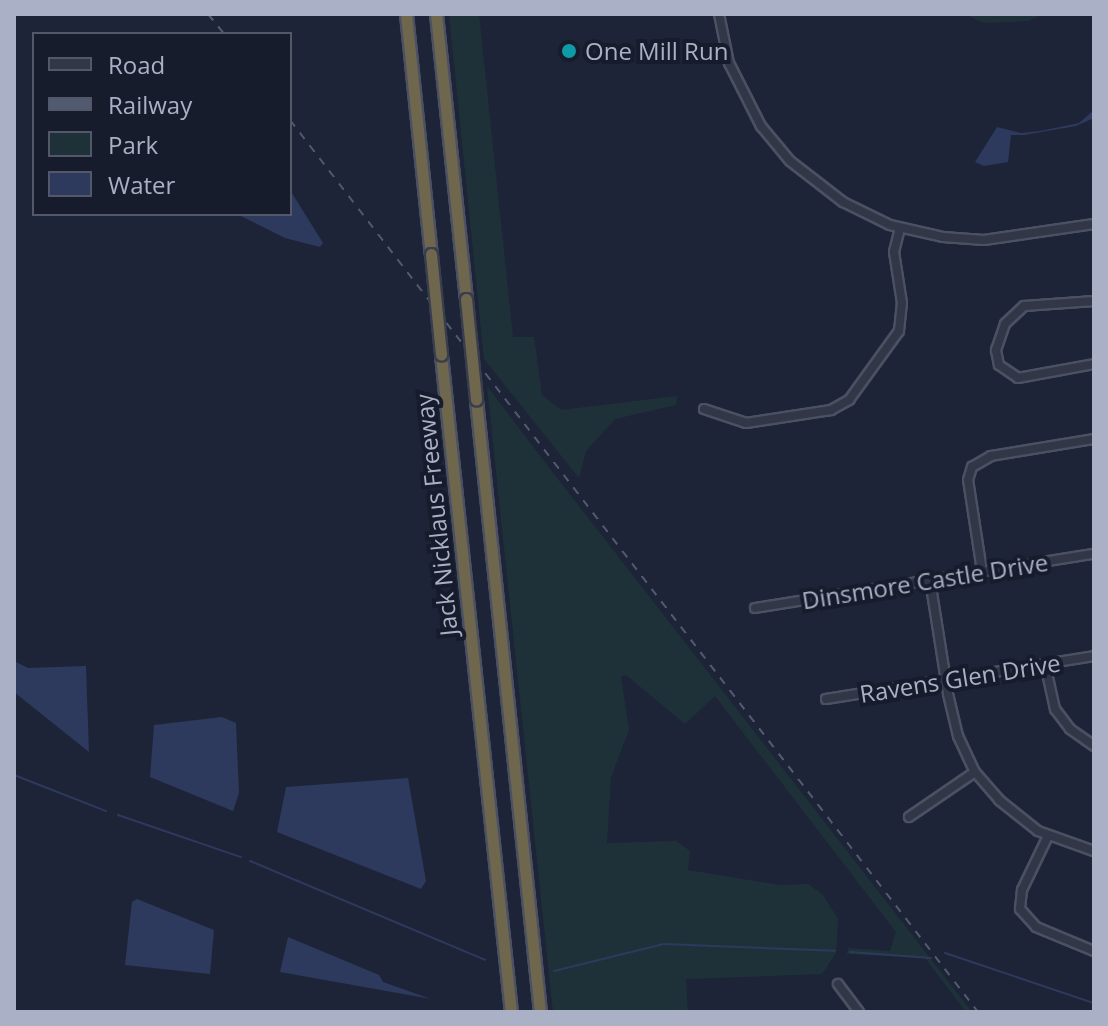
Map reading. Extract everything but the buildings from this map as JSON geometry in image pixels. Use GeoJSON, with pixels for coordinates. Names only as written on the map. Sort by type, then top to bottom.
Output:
{"type":"FeatureCollection","features":[{"type":"Feature","properties":{"kind":"highway","name":"Jack Nicklaus Freeway"},"geometry":{"type":"LineString","coordinates":[[406,14],[511,1012]]}},
{"type":"Feature","properties":{"kind":"highway"},"geometry":{"type":"LineString","coordinates":[[436,14],[540,1012]]}},
{"type":"Feature","properties":{"kind":"street"},"geometry":{"type":"LineString","coordinates":[[719,14],[741,91],[778,147],[823,189],[900,228],[984,240],[1094,224]]}},
{"type":"Feature","properties":{"kind":"street"},"geometry":{"type":"LineString","coordinates":[[704,409],[746,423],[831,410],[849,400],[902,323],[894,252],[900,228]]}},
{"type":"Feature","properties":{"kind":"street"},"geometry":{"type":"LineString","coordinates":[[1094,301],[1032,303],[1005,324],[996,350],[1007,374],[1037,377],[1094,364]]}},
{"type":"Feature","properties":{"kind":"street"},"geometry":{"type":"LineString","coordinates":[[982,571],[968,480],[972,467],[983,458],[1094,439]]}},
{"type":"Feature","properties":{"kind":"street","name":"Dinsmore Castle Drive"},"geometry":{"type":"LineString","coordinates":[[755,608],[1094,554]]}},
{"type":"Feature","properties":{"kind":"street"},"geometry":{"type":"LineString","coordinates":[[930,580],[945,680],[958,736],[975,772],[1017,817],[1048,836],[1094,851]]}},
{"type":"Feature","properties":{"kind":"street","name":"Ravens Glen Drive"},"geometry":{"type":"LineString","coordinates":[[826,699],[1094,656]]}},
{"type":"Feature","properties":{"kind":"street"},"geometry":{"type":"LineString","coordinates":[[1045,664],[1055,709],[1070,729],[1094,746]]}},
{"type":"Feature","properties":{"kind":"street"},"geometry":{"type":"LineString","coordinates":[[909,817],[975,772]]}},
{"type":"Feature","properties":{"kind":"street"},"geometry":{"type":"LineString","coordinates":[[1048,836],[1022,890],[1020,909],[1036,927],[1094,951]]}},
{"type":"Feature","properties":{"kind":"street"},"geometry":{"type":"LineString","coordinates":[[838,984],[859,1012]]}},
{"type":"Feature","properties":{"kind":"green space"},"geometry":{"type":"Polygon","coordinates":[[[449,14],[479,14],[513,337],[534,337],[542,395],[561,410],[677,396],[676,405],[615,419],[586,451],[579,478],[484,359],[449,14]]]}},
{"type":"Feature","properties":{"kind":"green space"},"geometry":{"type":"Polygon","coordinates":[[[964,14],[1044,14],[1028,21],[984,23],[964,14]]]}},
{"type":"Feature","properties":{"kind":"green space"},"geometry":{"type":"Polygon","coordinates":[[[487,386],[972,1012],[966,1012],[925,958],[847,954],[848,948],[890,951],[896,932],[715,696],[685,724],[626,675],[621,676],[629,730],[611,777],[607,843],[676,841],[690,851],[688,870],[780,885],[808,884],[822,894],[838,919],[836,953],[822,974],[686,979],[688,1012],[553,1012],[487,386]]]}},
{"type":"Feature","properties":{"kind":"water"},"geometry":{"type":"Polygon","coordinates":[[[1094,110],[1094,118],[1076,126],[1024,135],[1011,135],[1008,162],[984,166],[975,162],[997,127],[1021,133],[1040,131],[1079,123],[1094,110]]]}},
{"type":"Feature","properties":{"kind":"water"},"geometry":{"type":"Polygon","coordinates":[[[292,193],[323,243],[320,247],[285,238],[241,216],[292,216],[292,193]]]}},
{"type":"Feature","properties":{"kind":"water"},"geometry":{"type":"Polygon","coordinates":[[[14,661],[28,668],[86,666],[89,752],[14,692],[14,661]]]}},
{"type":"Feature","properties":{"kind":"water"},"geometry":{"type":"Polygon","coordinates":[[[222,717],[236,723],[239,793],[233,811],[150,777],[154,725],[222,717]]]}},
{"type":"Feature","properties":{"kind":"water"},"geometry":{"type":"Polygon","coordinates":[[[408,778],[426,881],[421,889],[277,832],[286,787],[408,778]]]}},
{"type":"Feature","properties":{"kind":"water"},"geometry":{"type":"Polygon","coordinates":[[[137,899],[214,930],[210,974],[125,965],[132,902],[137,899]]]}},
{"type":"Feature","properties":{"kind":"water"},"geometry":{"type":"Polygon","coordinates":[[[288,937],[379,975],[383,982],[431,999],[280,972],[288,937]]]}},
{"type":"Feature","properties":{"kind":"waterway"},"geometry":{"type":"LineString","coordinates":[[14,775],[106,811]]}},
{"type":"Feature","properties":{"kind":"waterway"},"geometry":{"type":"LineString","coordinates":[[118,815],[241,857]]}},
{"type":"Feature","properties":{"kind":"waterway"},"geometry":{"type":"LineString","coordinates":[[250,861],[485,960]]}},
{"type":"Feature","properties":{"kind":"waterway"},"geometry":{"type":"LineString","coordinates":[[554,971],[664,944],[835,951]]}},
{"type":"Feature","properties":{"kind":"waterway"},"geometry":{"type":"LineString","coordinates":[[850,952],[931,958]]}},
{"type":"Feature","properties":{"kind":"waterway"},"geometry":{"type":"LineString","coordinates":[[945,953],[1094,1003]]}},
{"type":"Feature","properties":{"kind":"railway"},"geometry":{"type":"LineString","coordinates":[[208,14],[222,32]]}},
{"type":"Feature","properties":{"kind":"railway"},"geometry":{"type":"LineString","coordinates":[[292,123],[978,1012]]}},
{"type":"Feature","properties":{"kind":"place","name":"One Mill Run"},"geometry":{"type":"Point","coordinates":[569,51]}}]}
